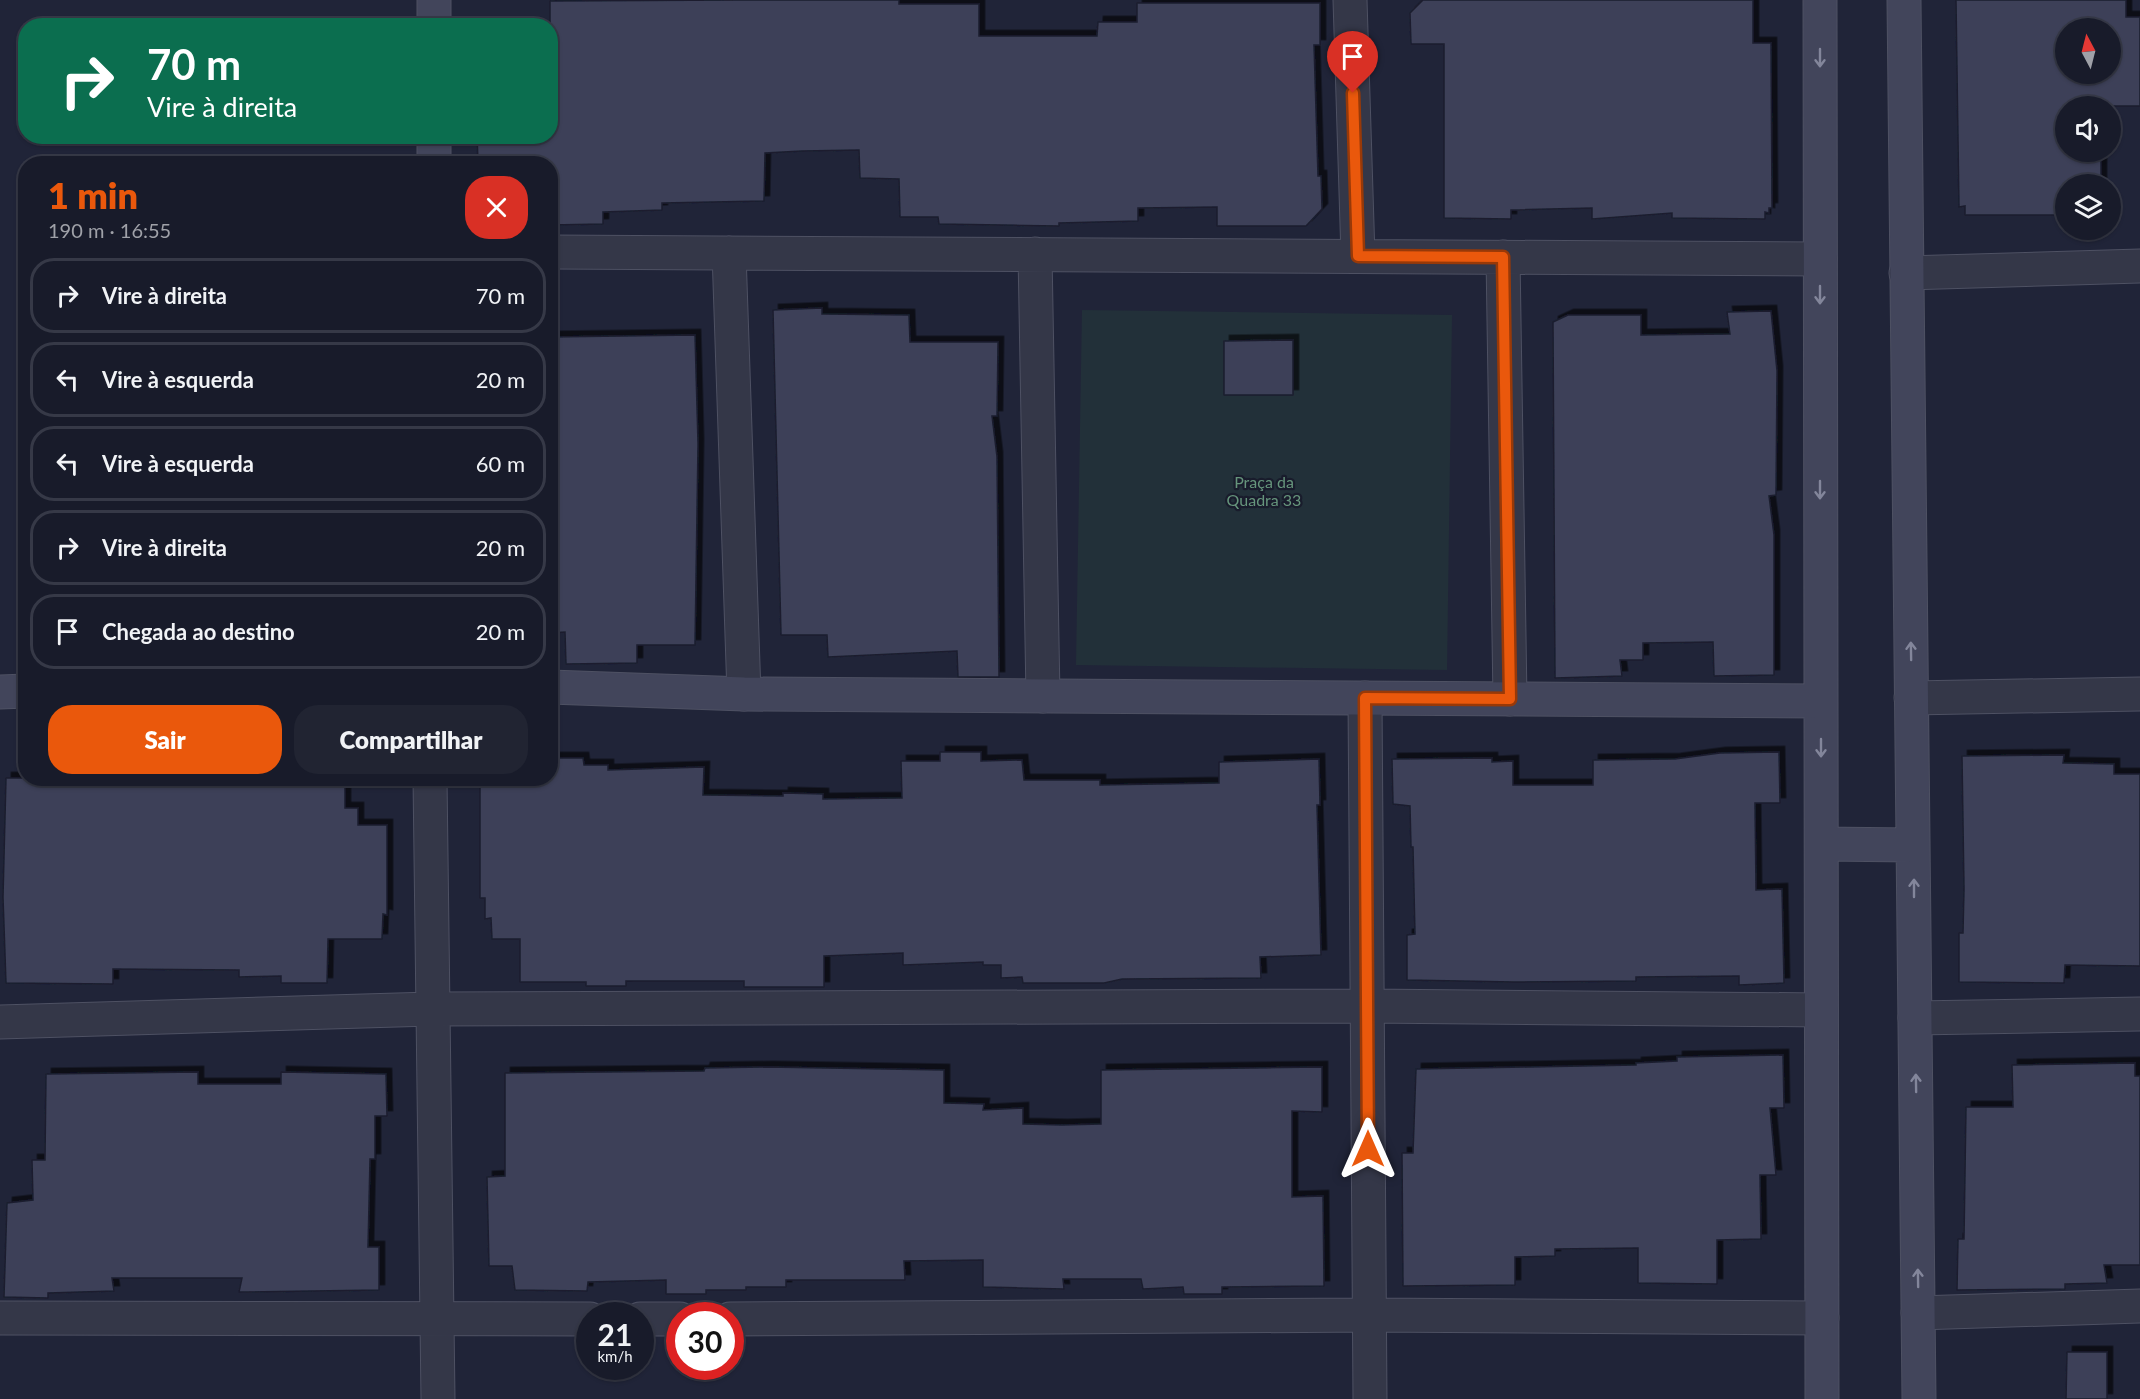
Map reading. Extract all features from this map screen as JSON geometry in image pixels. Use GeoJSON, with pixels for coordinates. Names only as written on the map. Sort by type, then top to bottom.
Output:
{"type":"FeatureCollection","features":[{"type":"Feature","properties":{"kind":"street"},"geometry":{"type":"LineString","coordinates":[[434,0],[434,18]]}},
{"type":"Feature","properties":{"kind":"street"},"geometry":{"type":"LineString","coordinates":[[1350,0],[1358,256]]}},
{"type":"Feature","properties":{"kind":"street"},"geometry":{"type":"LineString","coordinates":[[1820,0],[1822,1399]]}},
{"type":"Feature","properties":{"kind":"street"},"geometry":{"type":"LineString","coordinates":[[1904,0],[1919,1399]]}},
{"type":"Feature","properties":{"kind":"street"},"geometry":{"type":"LineString","coordinates":[[558,252],[1820,259]]}},
{"type":"Feature","properties":{"kind":"street"},"geometry":{"type":"LineString","coordinates":[[729,253],[744,694]]}},
{"type":"Feature","properties":{"kind":"street"},"geometry":{"type":"LineString","coordinates":[[1035,254],[1043,696]]}},
{"type":"Feature","properties":{"kind":"street"},"geometry":{"type":"LineString","coordinates":[[1503,257],[1510,699]]}},
{"type":"Feature","properties":{"kind":"street"},"geometry":{"type":"LineString","coordinates":[[1906,273],[2140,266]]}},
{"type":"Feature","properties":{"kind":"street"},"geometry":{"type":"LineString","coordinates":[[558,687],[744,694],[1821,701]]}},
{"type":"Feature","properties":{"kind":"street"},"geometry":{"type":"LineString","coordinates":[[0,692],[18,691]]}},
{"type":"Feature","properties":{"kind":"street"},"geometry":{"type":"LineString","coordinates":[[1911,698],[2140,694]]}},
{"type":"Feature","properties":{"kind":"street"},"geometry":{"type":"LineString","coordinates":[[1365,698],[1370,1399]]}},
{"type":"Feature","properties":{"kind":"street"},"geometry":{"type":"LineString","coordinates":[[430,786],[431,1009],[438,1399]]}},
{"type":"Feature","properties":{"kind":"street"},"geometry":{"type":"LineString","coordinates":[[1822,844],[1913,845]]}},
{"type":"Feature","properties":{"kind":"street"},"geometry":{"type":"LineString","coordinates":[[0,1022],[431,1009],[1368,1006],[1821,1010]]}},
{"type":"Feature","properties":{"kind":"street"},"geometry":{"type":"LineString","coordinates":[[1915,1018],[2140,1014]]}},
{"type":"Feature","properties":{"kind":"street"},"geometry":{"type":"LineString","coordinates":[[1918,1313],[2140,1306]]}},
{"type":"Feature","properties":{"kind":"street"},"geometry":{"type":"LineString","coordinates":[[744,1319],[1370,1315],[1822,1318]]}},
{"type":"Feature","properties":{"kind":"street"},"geometry":{"type":"LineString","coordinates":[[0,1317],[576,1319]]}},
{"type":"Feature","properties":{"kind":"green space","name":"Praça da Quadra 33"},"geometry":{"type":"Polygon","coordinates":[[[1082,310],[1452,315],[1447,670],[1076,665],[1082,310]]]}},
{"type":"Feature","properties":{"kind":"building"},"geometry":{"type":"Polygon","coordinates":[[[899,0],[899,4],[979,4],[979,36],[1097,36],[1098,22],[1137,22],[1137,3],[1320,3],[1320,45],[1314,45],[1318,176],[1321,176],[1322,209],[1306,226],[1217,226],[1217,207],[1138,208],[1138,221],[1059,223],[1059,226],[939,224],[938,217],[900,217],[899,179],[860,178],[859,150],[802,151],[765,153],[764,201],[662,203],[662,210],[603,212],[603,224],[558,225],[558,156],[478,156],[477,144],[558,144],[558,18],[550,18],[550,1],[899,0]]]}},
{"type":"Feature","properties":{"kind":"building"},"geometry":{"type":"Polygon","coordinates":[[[1423,0],[1753,0],[1753,43],[1771,43],[1772,208],[1769,208],[1769,213],[1765,212],[1765,219],[1672,218],[1672,213],[1592,219],[1592,208],[1511,210],[1511,219],[1444,218],[1444,44],[1411,44],[1410,13],[1423,0]]]}},
{"type":"Feature","properties":{"kind":"building"},"geometry":{"type":"Polygon","coordinates":[[[1956,0],[2126,0],[2126,17],[2140,17],[2140,106],[2121,106],[2121,96],[2055,96],[2055,162],[2101,162],[2101,174],[2055,174],[2055,215],[1965,215],[1965,206],[1959,207],[1956,0]]]}},
{"type":"Feature","properties":{"kind":"building"},"geometry":{"type":"Polygon","coordinates":[[[822,308],[822,314],[909,315],[910,342],[998,342],[997,416],[992,416],[997,457],[999,677],[958,677],[957,651],[828,657],[827,635],[781,635],[773,310],[822,308]]]}},
{"type":"Feature","properties":{"kind":"building"},"geometry":{"type":"Polygon","coordinates":[[[1771,311],[1777,371],[1776,495],[1769,496],[1774,535],[1774,675],[1714,676],[1713,642],[1643,643],[1643,660],[1620,660],[1622,676],[1555,678],[1553,322],[1568,315],[1641,315],[1641,335],[1730,334],[1727,312],[1771,311]]]}},
{"type":"Feature","properties":{"kind":"building"},"geometry":{"type":"Polygon","coordinates":[[[695,335],[698,444],[695,645],[637,645],[637,663],[566,664],[565,632],[558,632],[558,337],[695,335]]]}},
{"type":"Feature","properties":{"kind":"building"},"geometry":{"type":"Polygon","coordinates":[[[1293,340],[1293,395],[1224,395],[1224,341],[1293,340]]]}},
{"type":"Feature","properties":{"kind":"building"},"geometry":{"type":"Polygon","coordinates":[[[940,752],[981,752],[981,761],[1022,760],[1024,780],[1100,780],[1100,785],[1219,783],[1219,762],[1319,759],[1320,805],[1317,805],[1321,955],[1260,957],[1261,978],[1122,979],[1104,983],[1023,983],[1022,977],[1001,978],[1001,965],[983,965],[983,962],[903,965],[903,953],[824,956],[824,987],[744,987],[744,981],[626,981],[626,986],[586,986],[586,982],[520,982],[520,939],[492,939],[491,918],[485,919],[485,898],[480,898],[480,786],[558,786],[558,758],[583,758],[584,765],[608,765],[608,770],[704,767],[703,795],[783,796],[783,793],[823,794],[823,799],[902,798],[901,761],[940,761],[940,752]]]}},
{"type":"Feature","properties":{"kind":"building"},"geometry":{"type":"Polygon","coordinates":[[[1779,752],[1780,803],[1755,803],[1756,890],[1782,889],[1784,983],[1739,985],[1739,976],[1636,977],[1636,981],[1407,980],[1407,935],[1415,934],[1413,847],[1411,847],[1410,806],[1393,804],[1392,759],[1492,758],[1492,762],[1513,761],[1513,785],[1593,785],[1593,760],[1675,759],[1720,753],[1779,752]]]}},
{"type":"Feature","properties":{"kind":"building"},"geometry":{"type":"Polygon","coordinates":[[[2064,755],[2063,763],[2114,764],[2114,774],[2140,774],[2140,966],[2065,965],[2064,983],[1959,982],[1959,933],[1963,933],[1964,889],[1962,756],[2064,755]]]}},
{"type":"Feature","properties":{"kind":"building"},"geometry":{"type":"Polygon","coordinates":[[[6,778],[18,778],[18,786],[345,786],[345,808],[358,808],[358,825],[387,825],[387,915],[383,914],[382,939],[328,939],[327,983],[281,983],[281,976],[239,977],[239,970],[113,969],[113,984],[6,983],[3,897],[6,778]]]}},
{"type":"Feature","properties":{"kind":"building"},"geometry":{"type":"Polygon","coordinates":[[[1783,1055],[1784,1108],[1770,1108],[1776,1175],[1760,1175],[1761,1239],[1717,1240],[1717,1284],[1638,1283],[1638,1248],[1555,1249],[1555,1256],[1515,1257],[1515,1285],[1403,1286],[1402,1153],[1413,1153],[1416,1069],[1636,1065],[1636,1063],[1677,1061],[1677,1057],[1783,1055]]]}},
{"type":"Feature","properties":{"kind":"building"},"geometry":{"type":"Polygon","coordinates":[[[2135,1063],[2135,1076],[2140,1076],[2140,1265],[2104,1265],[2107,1283],[2065,1284],[2065,1289],[1957,1290],[1958,1239],[1964,1239],[1966,1107],[2013,1107],[2012,1065],[2135,1063]]]}},
{"type":"Feature","properties":{"kind":"building"},"geometry":{"type":"Polygon","coordinates":[[[1322,1067],[1322,1112],[1292,1111],[1292,1197],[1323,1196],[1324,1286],[1222,1287],[1222,1294],[1184,1294],[1183,1287],[1143,1289],[1141,1279],[1063,1279],[1064,1289],[983,1287],[983,1260],[904,1261],[905,1280],[786,1280],[786,1287],[706,1290],[706,1294],[666,1294],[666,1280],[588,1282],[587,1291],[515,1290],[512,1266],[489,1266],[487,1177],[505,1176],[505,1073],[704,1071],[705,1068],[944,1070],[944,1103],[984,1104],[983,1110],[1023,1108],[1023,1124],[1062,1125],[1101,1124],[1101,1070],[1322,1067]]]}},
{"type":"Feature","properties":{"kind":"building"},"geometry":{"type":"Polygon","coordinates":[[[198,1072],[198,1084],[281,1084],[281,1072],[386,1074],[387,1116],[375,1116],[375,1159],[370,1159],[368,1247],[379,1247],[379,1290],[239,1292],[242,1278],[112,1278],[114,1291],[48,1293],[48,1298],[4,1297],[7,1203],[33,1200],[32,1160],[45,1160],[46,1074],[198,1072]]]}},
{"type":"Feature","properties":{"kind":"building"},"geometry":{"type":"Polygon","coordinates":[[[2067,1352],[2107,1352],[2107,1399],[2066,1399],[2067,1352]]]}},
{"type":"Feature","properties":{"kind":"route"},"geometry":{"type":"LineString","coordinates":[[1353,93],[1358,256],[1503,257],[1510,699],[1365,698],[1368,1149]]}}]}
